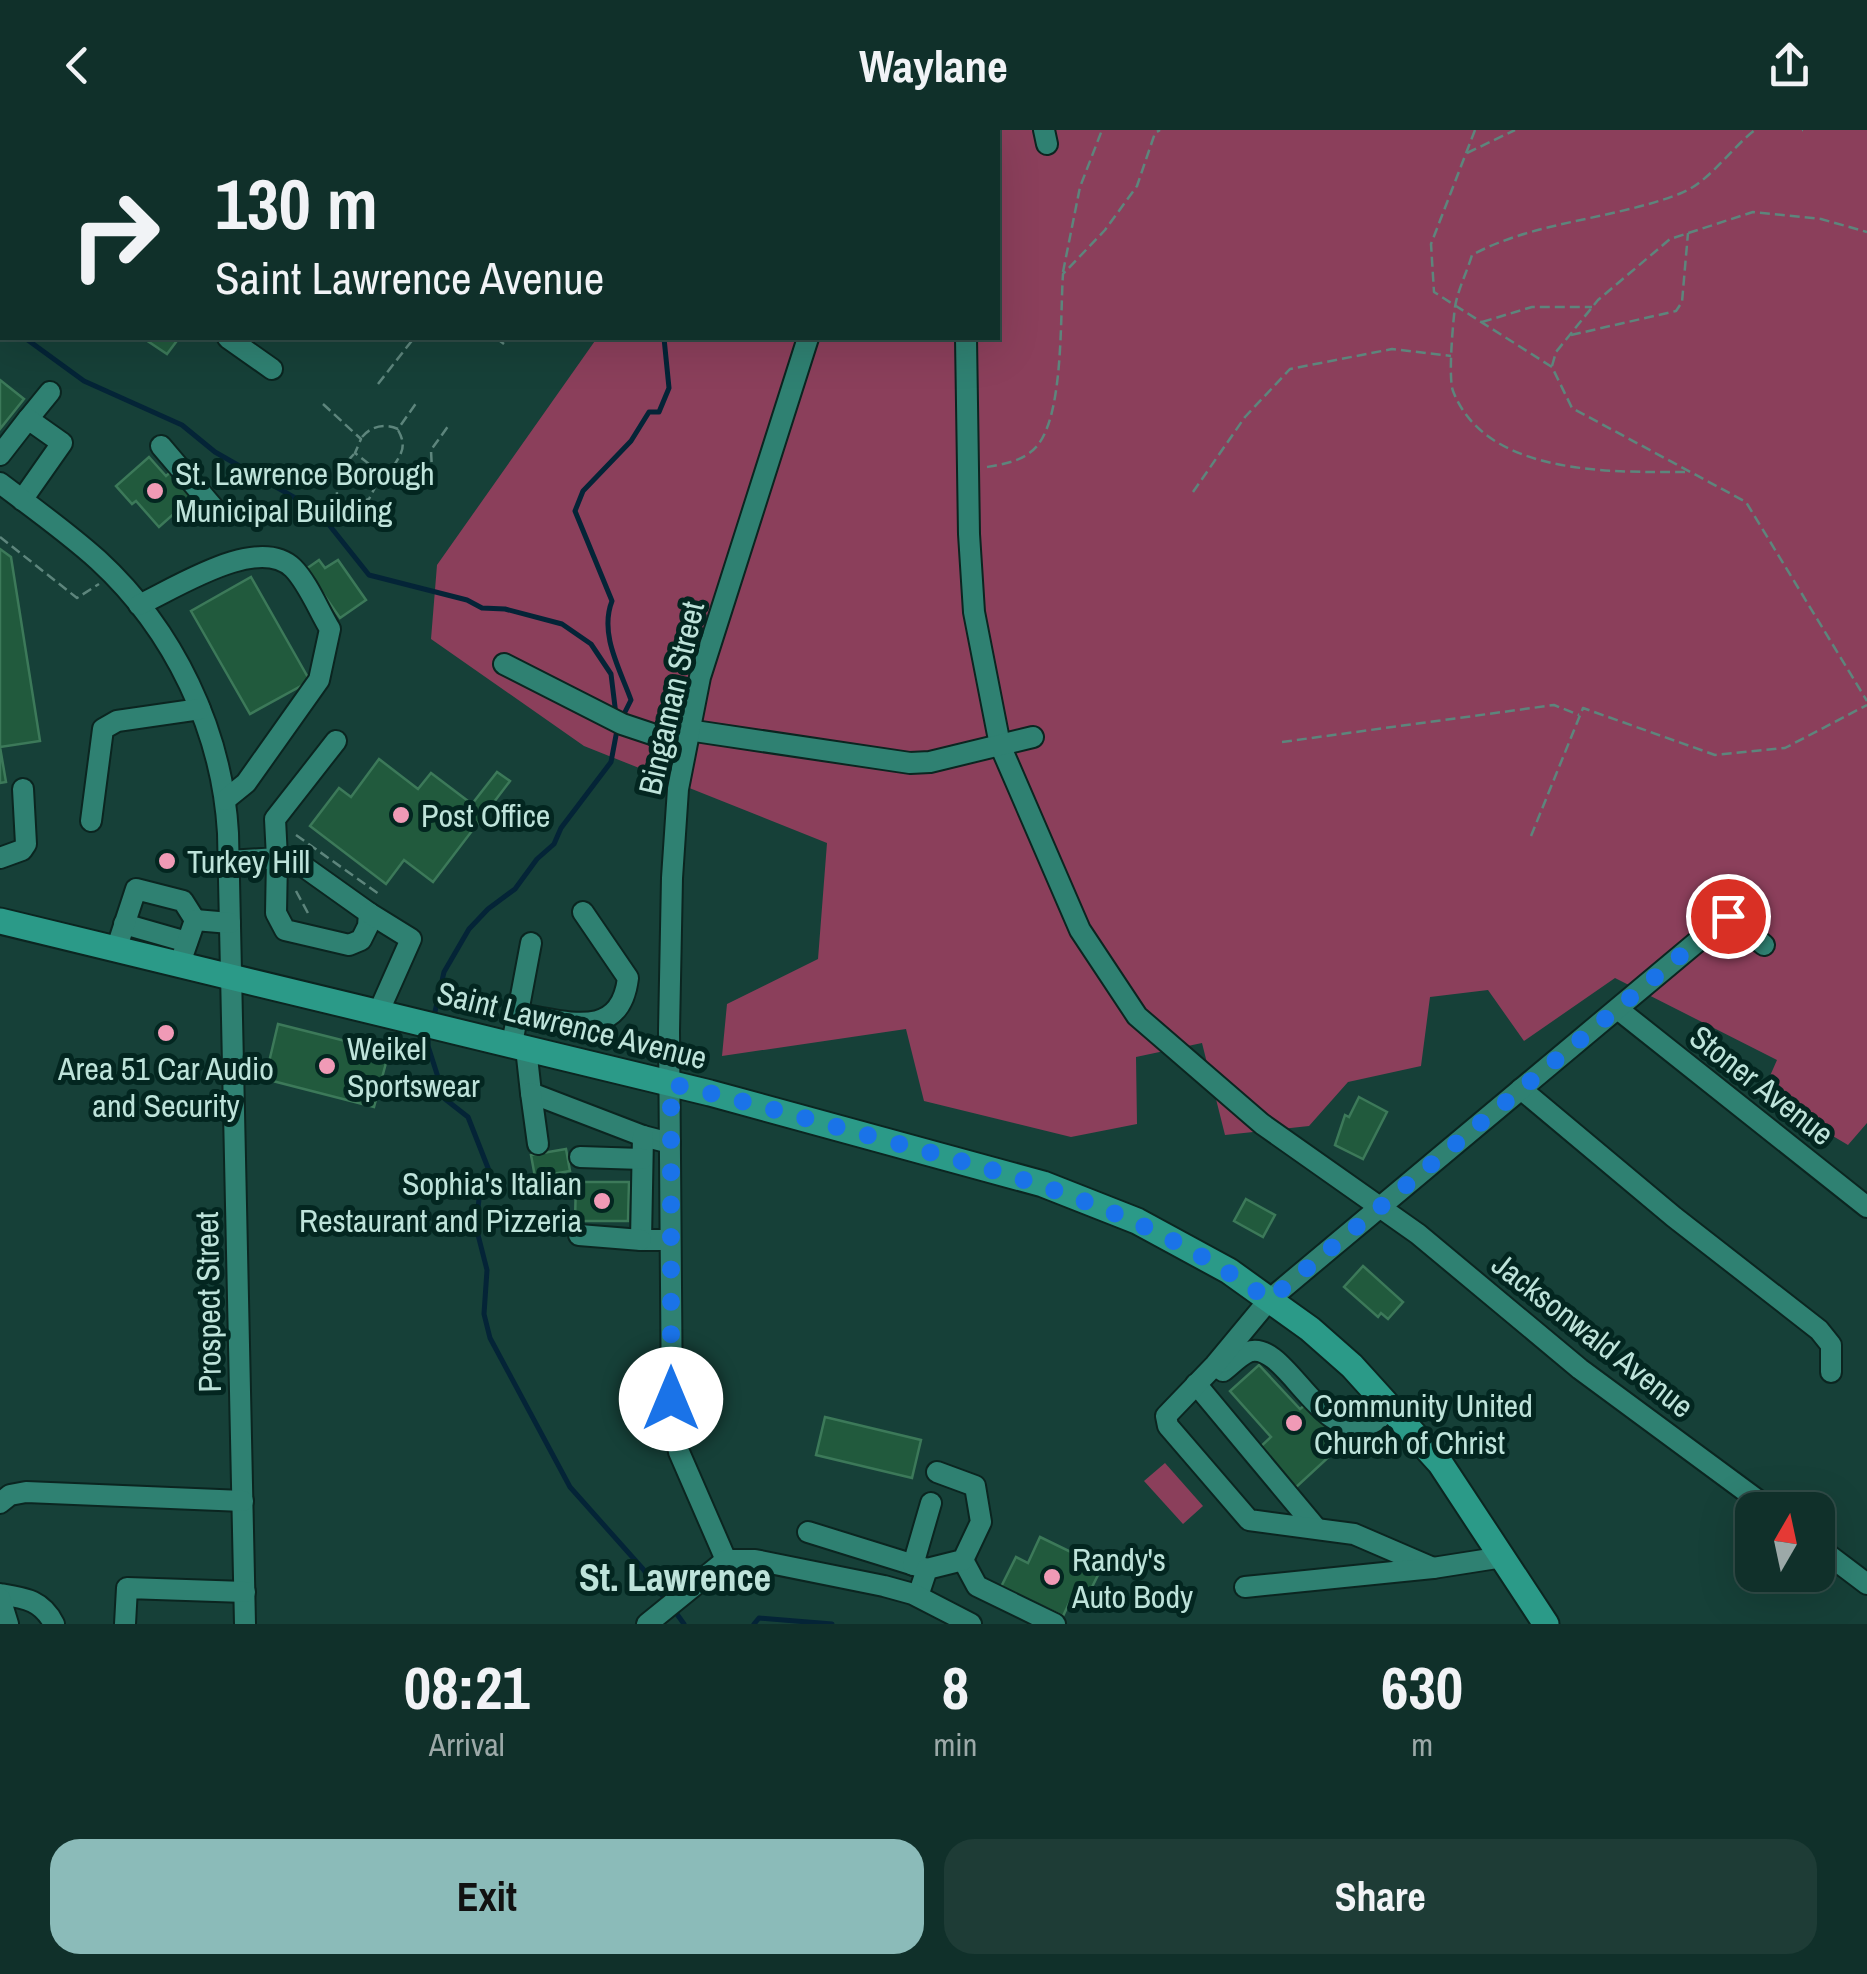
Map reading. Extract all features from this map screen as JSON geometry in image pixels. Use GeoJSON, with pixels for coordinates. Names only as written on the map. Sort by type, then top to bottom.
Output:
{"type":"FeatureCollection","features":[{"type":"Feature","properties":{"kind":"main road","name":"Saint Lawrence Avenue"},"geometry":{"type":"LineString","coordinates":[[0,921],[116,950],[183,954],[230,979],[405,1017],[671,1084],[1070,1193],[1169,1236],[1229,1271],[1310,1330],[1392,1406],[1450,1477],[1546,1624]]}},
{"type":"Feature","properties":{"kind":"street"},"geometry":{"type":"LineString","coordinates":[[231,340],[272,368]]}},
{"type":"Feature","properties":{"kind":"street","name":"Bingaman Street"},"geometry":{"type":"LineString","coordinates":[[726,1560],[691,1484],[674,1431],[671,1399],[672,878],[676,807],[687,738],[714,630],[807,340]]}},
{"type":"Feature","properties":{"kind":"street","name":"Jacksonwald Avenue"},"geometry":{"type":"LineString","coordinates":[[966,340],[974,612],[1000,745],[1080,930],[1137,1016],[1262,1124],[1347,1186],[1380,1205],[1580,1369],[1747,1492]]}},
{"type":"Feature","properties":{"kind":"street"},"geometry":{"type":"LineString","coordinates":[[0,455],[50,392]]}},
{"type":"Feature","properties":{"kind":"street"},"geometry":{"type":"LineString","coordinates":[[22,500],[62,444],[28,419]]}},
{"type":"Feature","properties":{"kind":"street"},"geometry":{"type":"LineString","coordinates":[[161,446],[218,513]]}},
{"type":"Feature","properties":{"kind":"street","name":"Prospect Street"},"geometry":{"type":"LineString","coordinates":[[0,484],[70,536],[139,606],[167,643],[200,709],[216,753],[228,861],[245,1624]]}},
{"type":"Feature","properties":{"kind":"street"},"geometry":{"type":"LineString","coordinates":[[139,606],[242,558],[273,556],[294,568],[330,630],[319,680],[246,783],[224,800]]}},
{"type":"Feature","properties":{"kind":"street"},"geometry":{"type":"LineString","coordinates":[[504,664],[622,724],[687,738],[930,762],[1033,737]]}},
{"type":"Feature","properties":{"kind":"street"},"geometry":{"type":"LineString","coordinates":[[91,820],[103,728],[118,721],[200,709]]}},
{"type":"Feature","properties":{"kind":"street"},"geometry":{"type":"LineString","coordinates":[[336,741],[275,819],[276,912],[284,930],[349,944],[361,940],[369,914]]}},
{"type":"Feature","properties":{"kind":"street"},"geometry":{"type":"LineString","coordinates":[[0,858],[22,850],[26,844],[23,789]]}},
{"type":"Feature","properties":{"kind":"street"},"geometry":{"type":"LineString","coordinates":[[228,861],[296,861],[411,939],[379,1011]]}},
{"type":"Feature","properties":{"kind":"street"},"geometry":{"type":"LineString","coordinates":[[116,950],[124,924],[136,889],[184,901],[195,920],[183,954],[124,924]]}},
{"type":"Feature","properties":{"kind":"street"},"geometry":{"type":"LineString","coordinates":[[517,1014],[586,1023],[604,1021],[626,1000],[628,978],[582,912]]}},
{"type":"Feature","properties":{"kind":"street"},"geometry":{"type":"LineString","coordinates":[[1433,1568],[1354,1534],[1249,1520],[1168,1426],[1166,1416],[1269,1300],[1728,916],[1764,945]]}},
{"type":"Feature","properties":{"kind":"street"},"geometry":{"type":"LineString","coordinates":[[195,920],[230,922]]}},
{"type":"Feature","properties":{"kind":"street"},"geometry":{"type":"LineString","coordinates":[[531,943],[517,1014],[519,1046],[538,1144]]}},
{"type":"Feature","properties":{"kind":"street","name":"Stoner Avenue"},"geometry":{"type":"LineString","coordinates":[[1619,1010],[1867,1207]]}},
{"type":"Feature","properties":{"kind":"street"},"geometry":{"type":"LineString","coordinates":[[1521,1089],[1674,1217],[1819,1330],[1831,1346],[1830,1372]]}},
{"type":"Feature","properties":{"kind":"street"},"geometry":{"type":"LineString","coordinates":[[531,1093],[670,1143]]}},
{"type":"Feature","properties":{"kind":"street"},"geometry":{"type":"LineString","coordinates":[[640,1240],[643,1136]]}},
{"type":"Feature","properties":{"kind":"street"},"geometry":{"type":"LineString","coordinates":[[580,1156],[642,1159]]}},
{"type":"Feature","properties":{"kind":"street"},"geometry":{"type":"LineString","coordinates":[[579,1235],[670,1240]]}},
{"type":"Feature","properties":{"kind":"street"},"geometry":{"type":"LineString","coordinates":[[1215,1364],[1223,1371],[1248,1352],[1260,1352],[1276,1361],[1320,1408],[1353,1427],[1373,1423],[1392,1406]]}},
{"type":"Feature","properties":{"kind":"street"},"geometry":{"type":"LineString","coordinates":[[1196,1384],[1316,1528]]}},
{"type":"Feature","properties":{"kind":"street"},"geometry":{"type":"LineString","coordinates":[[937,1472],[976,1486],[981,1522],[963,1560]]}},
{"type":"Feature","properties":{"kind":"street"},"geometry":{"type":"LineString","coordinates":[[0,1503],[10,1495],[26,1492],[243,1501]]}},
{"type":"Feature","properties":{"kind":"street"},"geometry":{"type":"LineString","coordinates":[[918,1596],[931,1503]]}},
{"type":"Feature","properties":{"kind":"street"},"geometry":{"type":"LineString","coordinates":[[808,1532],[920,1567],[963,1560]]}},
{"type":"Feature","properties":{"kind":"street"},"geometry":{"type":"LineString","coordinates":[[824,1573],[834,1540]]}},
{"type":"Feature","properties":{"kind":"street"},"geometry":{"type":"LineString","coordinates":[[1245,1587],[1433,1568],[1503,1556]]}},
{"type":"Feature","properties":{"kind":"street"},"geometry":{"type":"LineString","coordinates":[[655,1617],[726,1560],[755,1560],[918,1596],[971,1624]]}},
{"type":"Feature","properties":{"kind":"street"},"geometry":{"type":"LineString","coordinates":[[963,1560],[977,1586],[1025,1617],[1055,1624]]}},
{"type":"Feature","properties":{"kind":"street"},"geometry":{"type":"LineString","coordinates":[[1835,1560],[1867,1584]]}},
{"type":"Feature","properties":{"kind":"street"},"geometry":{"type":"LineString","coordinates":[[125,1624],[126,1588],[245,1592]]}},
{"type":"Feature","properties":{"kind":"street"},"geometry":{"type":"LineString","coordinates":[[8,1624],[0,1596],[42,1605],[54,1624]]}},
{"type":"Feature","properties":{"kind":"path"},"geometry":{"type":"LineString","coordinates":[[968,470],[1016,462],[1038,445],[1056,403],[1063,274],[1080,186],[1102,130]]}},
{"type":"Feature","properties":{"kind":"path"},"geometry":{"type":"LineString","coordinates":[[1063,274],[1105,230],[1136,186],[1155,134],[1160,130]]}},
{"type":"Feature","properties":{"kind":"path"},"geometry":{"type":"LineString","coordinates":[[1475,130],[1431,244],[1434,292],[1552,367],[1572,408],[1746,502],[1867,703],[1786,748],[1715,756],[1584,708],[1531,836]]}},
{"type":"Feature","properties":{"kind":"path"},"geometry":{"type":"LineString","coordinates":[[1466,154],[1515,130]]}},
{"type":"Feature","properties":{"kind":"path"},"geometry":{"type":"LineString","coordinates":[[1736,130],[1742,140]]}},
{"type":"Feature","properties":{"kind":"path"},"geometry":{"type":"LineString","coordinates":[[1690,472],[1613,472],[1540,463],[1478,430],[1451,389],[1456,306],[1472,255],[1504,238],[1682,193],[1755,130]]}},
{"type":"Feature","properties":{"kind":"path"},"geometry":{"type":"LineString","coordinates":[[1552,367],[1556,352],[1593,306],[1670,238],[1754,212],[1821,218],[1867,232]]}},
{"type":"Feature","properties":{"kind":"path"},"geometry":{"type":"LineString","coordinates":[[1570,335],[1676,311],[1682,302],[1688,232]]}},
{"type":"Feature","properties":{"kind":"path"},"geometry":{"type":"LineString","coordinates":[[1481,322],[1532,307],[1593,306]]}},
{"type":"Feature","properties":{"kind":"path"},"geometry":{"type":"LineString","coordinates":[[378,384],[412,340]]}},
{"type":"Feature","properties":{"kind":"path"},"geometry":{"type":"LineString","coordinates":[[1193,492],[1245,417],[1290,369],[1392,349],[1453,356]]}},
{"type":"Feature","properties":{"kind":"path"},"geometry":{"type":"LineString","coordinates":[[398,429],[417,402]]}},
{"type":"Feature","properties":{"kind":"path"},"geometry":{"type":"LineString","coordinates":[[323,404],[361,438]]}},
{"type":"Feature","properties":{"kind":"path"},"geometry":{"type":"LineString","coordinates":[[420,488],[432,472],[432,450],[449,425]]}},
{"type":"Feature","properties":{"kind":"path"},"geometry":{"type":"LineString","coordinates":[[377,426],[398,429],[404,442],[403,452],[392,468],[382,474],[368,499],[356,504],[344,502],[337,495],[336,474],[355,453],[361,438],[377,426]]}},
{"type":"Feature","properties":{"kind":"path"},"geometry":{"type":"LineString","coordinates":[[355,453],[382,474]]}},
{"type":"Feature","properties":{"kind":"path"},"geometry":{"type":"LineString","coordinates":[[392,468],[399,472]]}},
{"type":"Feature","properties":{"kind":"path"},"geometry":{"type":"LineString","coordinates":[[0,537],[76,598],[113,576]]}},
{"type":"Feature","properties":{"kind":"path"},"geometry":{"type":"LineString","coordinates":[[1282,742],[1554,705],[1581,715]]}},
{"type":"Feature","properties":{"kind":"shaded area"},"geometry":{"type":"Polygon","coordinates":[[[1000,130],[1867,130],[1867,1123],[1848,1145],[1762,1094],[1777,1060],[1615,978],[1524,1041],[1488,990],[1430,997],[1421,1066],[1348,1082],[1309,1126],[1225,1135],[1202,1043],[1136,1057],[1137,1124],[1071,1137],[924,1101],[906,1029],[722,1056],[727,1004],[818,959],[827,843],[584,746],[431,639],[437,565],[596,340],[1000,340],[1000,130]]]}},
{"type":"Feature","properties":{"kind":"shaded area"},"geometry":{"type":"Polygon","coordinates":[[[1165,1463],[1203,1506],[1183,1524],[1144,1481],[1165,1463]]]}},
{"type":"Feature","properties":{"kind":"building"},"geometry":{"type":"Polygon","coordinates":[[[146,340],[178,340],[167,354],[146,340]]]}},
{"type":"Feature","properties":{"kind":"building"},"geometry":{"type":"Polygon","coordinates":[[[0,380],[24,399],[0,429],[0,380]]]}},
{"type":"Feature","properties":{"kind":"building","name":"St. Lawrence Borough Municipal Building"},"geometry":{"type":"Polygon","coordinates":[[[149,457],[166,476],[173,470],[195,495],[159,527],[116,486],[149,457]]]}},
{"type":"Feature","properties":{"kind":"building"},"geometry":{"type":"Polygon","coordinates":[[[0,549],[11,557],[40,741],[0,747],[0,549]]]}},
{"type":"Feature","properties":{"kind":"building"},"geometry":{"type":"Polygon","coordinates":[[[319,560],[325,568],[338,560],[366,600],[340,618],[306,569],[319,560]]]}},
{"type":"Feature","properties":{"kind":"building"},"geometry":{"type":"Polygon","coordinates":[[[251,577],[310,681],[250,714],[191,611],[251,577]]]}},
{"type":"Feature","properties":{"kind":"building"},"geometry":{"type":"Polygon","coordinates":[[[0,747],[6,782],[0,783],[0,747]]]}},
{"type":"Feature","properties":{"kind":"building","name":"Post Office"},"geometry":{"type":"Polygon","coordinates":[[[379,759],[418,789],[431,773],[472,804],[497,772],[510,781],[433,882],[404,860],[386,884],[310,826],[339,788],[351,797],[379,759]]]}},
{"type":"Feature","properties":{"kind":"building","name":"Weikel Sportswear"},"geometry":{"type":"Polygon","coordinates":[[[278,1024],[389,1052],[374,1107],[265,1079],[278,1024]]]}},
{"type":"Feature","properties":{"kind":"building"},"geometry":{"type":"Polygon","coordinates":[[[1359,1097],[1387,1112],[1363,1159],[1335,1145],[1345,1115],[1349,1117],[1359,1097]]]}},
{"type":"Feature","properties":{"kind":"building"},"geometry":{"type":"Polygon","coordinates":[[[566,1149],[570,1171],[535,1177],[531,1155],[566,1149]]]}},
{"type":"Feature","properties":{"kind":"building","name":"Sophia's Italian Restaurant and Pizzeria"},"geometry":{"type":"Polygon","coordinates":[[[576,1182],[629,1182],[628,1221],[575,1221],[576,1182]]]}},
{"type":"Feature","properties":{"kind":"building"},"geometry":{"type":"Polygon","coordinates":[[[1246,1199],[1275,1215],[1263,1237],[1234,1221],[1246,1199]]]}},
{"type":"Feature","properties":{"kind":"building"},"geometry":{"type":"Polygon","coordinates":[[[1363,1266],[1403,1302],[1388,1319],[1381,1313],[1378,1317],[1344,1287],[1363,1266]]]}},
{"type":"Feature","properties":{"kind":"building","name":"Community United Church of Christ"},"geometry":{"type":"Polygon","coordinates":[[[1259,1365],[1300,1409],[1309,1402],[1346,1441],[1293,1490],[1258,1449],[1271,1437],[1230,1391],[1259,1365]]]}},
{"type":"Feature","properties":{"kind":"building"},"geometry":{"type":"Polygon","coordinates":[[[825,1417],[921,1440],[912,1478],[816,1455],[825,1417]]]}},
{"type":"Feature","properties":{"kind":"building","name":"Randy's Auto Body"},"geometry":{"type":"Polygon","coordinates":[[[1040,1537],[1102,1567],[1085,1601],[1073,1595],[1063,1616],[1001,1587],[1016,1557],[1028,1563],[1040,1537]]]}},
{"type":"Feature","properties":{"kind":"waterway"},"geometry":{"type":"LineString","coordinates":[[28,340],[84,381],[182,425],[215,452],[318,511],[369,575],[467,600],[482,608],[505,609],[562,624],[591,644],[611,674],[616,715]]}},
{"type":"Feature","properties":{"kind":"waterway"},"geometry":{"type":"LineString","coordinates":[[621,720],[631,700],[609,639],[612,601],[575,511],[583,491],[631,441],[649,412],[659,412],[669,388],[664,340]]}},
{"type":"Feature","properties":{"kind":"waterway"},"geometry":{"type":"LineString","coordinates":[[434,1016],[444,972],[469,929],[515,889],[537,859],[554,844],[561,828],[611,762],[617,730]]}},
{"type":"Feature","properties":{"kind":"waterway"},"geometry":{"type":"LineString","coordinates":[[428,1035],[445,1099],[468,1117],[490,1173],[479,1199],[476,1227],[487,1270],[484,1314],[490,1338],[570,1487],[667,1602]]}},
{"type":"Feature","properties":{"kind":"waterway"},"geometry":{"type":"LineString","coordinates":[[674,1610],[684,1624]]}},
{"type":"Feature","properties":{"kind":"waterway"},"geometry":{"type":"LineString","coordinates":[[754,1624],[759,1618],[832,1624]]}},
{"type":"Feature","properties":{"kind":"place","name":"St. Lawrence Borough Municipal Building"},"geometry":{"type":"Point","coordinates":[155,491]}},
{"type":"Feature","properties":{"kind":"place","name":"Post Office"},"geometry":{"type":"Point","coordinates":[401,815]}},
{"type":"Feature","properties":{"kind":"place","name":"Turkey Hill"},"geometry":{"type":"Point","coordinates":[167,861]}},
{"type":"Feature","properties":{"kind":"place","name":"Area 51 Car Audio and Security"},"geometry":{"type":"Point","coordinates":[166,1033]}},
{"type":"Feature","properties":{"kind":"place","name":"Weikel Sportswear"},"geometry":{"type":"Point","coordinates":[327,1066]}},
{"type":"Feature","properties":{"kind":"place","name":"Sophia's Italian Restaurant and Pizzeria"},"geometry":{"type":"Point","coordinates":[602,1201]}},
{"type":"Feature","properties":{"kind":"place","name":"Community United Church of Christ"},"geometry":{"type":"Point","coordinates":[1294,1423]}},
{"type":"Feature","properties":{"kind":"place","name":"Randy's Auto Body"},"geometry":{"type":"Point","coordinates":[1052,1577]}},
{"type":"Feature","properties":{"kind":"district","name":"St. Lawrence"},"geometry":{"type":"Point","coordinates":[675,1577]}},
{"type":"Feature","properties":{"kind":"route"},"geometry":{"type":"LineString","coordinates":[[671,1399],[671,1084],[1070,1193],[1169,1236],[1269,1300],[1728,916]]}}]}
